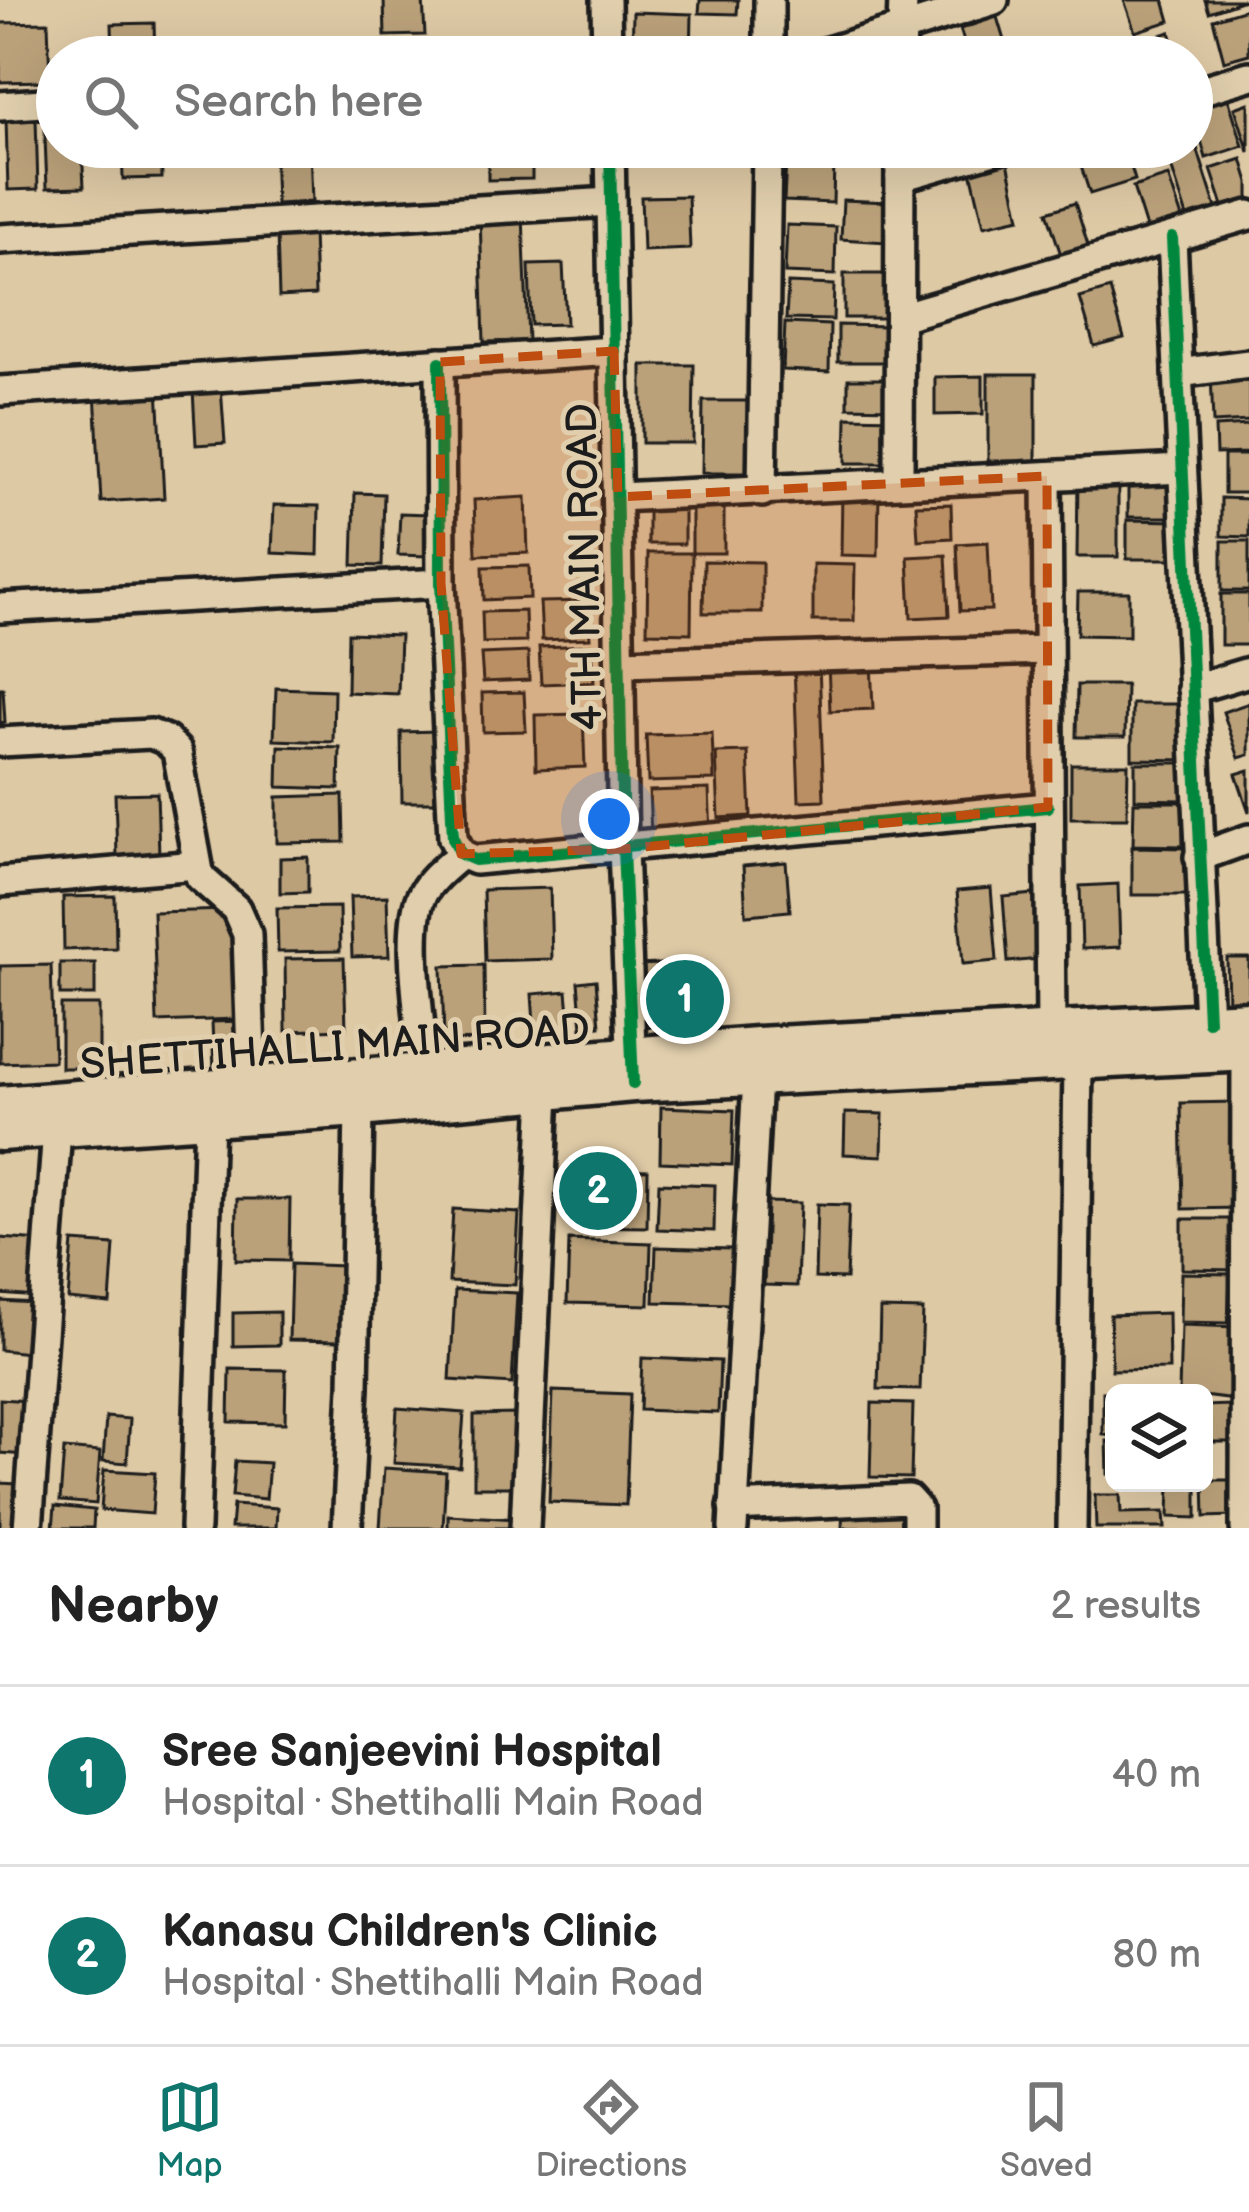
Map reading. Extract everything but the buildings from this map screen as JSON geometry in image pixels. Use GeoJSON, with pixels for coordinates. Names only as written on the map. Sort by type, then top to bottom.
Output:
{"type":"FeatureCollection","features":[{"type":"Feature","properties":{"kind":"main road","name":"SHETTIHALLI MAIN ROAD"},"geometry":{"type":"LineString","coordinates":[[0,1105],[425,1074],[632,1070],[758,1061],[1051,1029],[1208,1021],[1248,1041]]}},
{"type":"Feature","properties":{"kind":"main road","name":"SHETTIHALLI MAIN ROAD"},"geometry":{"type":"LineString","coordinates":[[758,1061],[1078,1062],[1248,1041]]}},
{"type":"Feature","properties":{"kind":"main road","name":"SHETTIHALLI MAIN ROAD"},"geometry":{"type":"LineString","coordinates":[[0,1132],[545,1092],[632,1070]]}},
{"type":"Feature","properties":{"kind":"street"},"geometry":{"type":"LineString","coordinates":[[606,0],[607,36]]}},
{"type":"Feature","properties":{"kind":"street"},"geometry":{"type":"LineString","coordinates":[[769,0],[769,36]]}},
{"type":"Feature","properties":{"kind":"street"},"geometry":{"type":"LineString","coordinates":[[901,36],[903,0]]}},
{"type":"Feature","properties":{"kind":"street"},"geometry":{"type":"LineString","coordinates":[[916,36],[994,0]]}},
{"type":"Feature","properties":{"kind":"street"},"geometry":{"type":"LineString","coordinates":[[1213,87],[1249,76]]}},
{"type":"Feature","properties":{"kind":"street"},"geometry":{"type":"LineString","coordinates":[[0,106],[36,103]]}},
{"type":"Feature","properties":{"kind":"street","name":"4TH MAIN ROAD"},"geometry":{"type":"LineString","coordinates":[[610,168],[622,849],[632,1070]]}},
{"type":"Feature","properties":{"kind":"street"},"geometry":{"type":"LineString","coordinates":[[762,492],[767,168]]}},
{"type":"Feature","properties":{"kind":"street"},"geometry":{"type":"LineString","coordinates":[[899,481],[900,168]]}},
{"type":"Feature","properties":{"kind":"street"},"geometry":{"type":"LineString","coordinates":[[900,177],[931,168]]}},
{"type":"Feature","properties":{"kind":"street"},"geometry":{"type":"LineString","coordinates":[[0,239],[611,202]]}},
{"type":"Feature","properties":{"kind":"street"},"geometry":{"type":"LineString","coordinates":[[900,317],[1249,215]]}},
{"type":"Feature","properties":{"kind":"street"},"geometry":{"type":"LineString","coordinates":[[1172,238],[1208,1021]]}},
{"type":"Feature","properties":{"kind":"street"},"geometry":{"type":"LineString","coordinates":[[0,391],[614,352]]}},
{"type":"Feature","properties":{"kind":"street"},"geometry":{"type":"LineString","coordinates":[[440,362],[441,583],[453,838],[461,854],[475,860],[622,849],[1048,807]]}},
{"type":"Feature","properties":{"kind":"street"},"geometry":{"type":"LineString","coordinates":[[1178,373],[1249,364]]}},
{"type":"Feature","properties":{"kind":"street"},"geometry":{"type":"LineString","coordinates":[[618,496],[1182,469]]}},
{"type":"Feature","properties":{"kind":"street"},"geometry":{"type":"LineString","coordinates":[[1047,476],[1051,1029]]}},
{"type":"Feature","properties":{"kind":"street"},"geometry":{"type":"LineString","coordinates":[[0,608],[441,583]]}},
{"type":"Feature","properties":{"kind":"street"},"geometry":{"type":"LineString","coordinates":[[622,663],[1047,650]]}},
{"type":"Feature","properties":{"kind":"street"},"geometry":{"type":"LineString","coordinates":[[1192,689],[1249,672]]}},
{"type":"Feature","properties":{"kind":"street"},"geometry":{"type":"LineString","coordinates":[[0,742],[151,734],[177,751],[200,877],[236,909],[247,934],[252,1087]]}},
{"type":"Feature","properties":{"kind":"street"},"geometry":{"type":"LineString","coordinates":[[1199,857],[1249,839]]}},
{"type":"Feature","properties":{"kind":"street"},"geometry":{"type":"LineString","coordinates":[[425,1074],[415,944],[417,906],[424,891],[461,854]]}},
{"type":"Feature","properties":{"kind":"street"},"geometry":{"type":"LineString","coordinates":[[0,882],[196,865]]}},
{"type":"Feature","properties":{"kind":"street"},"geometry":{"type":"LineString","coordinates":[[1246,1515],[1248,1041]]}},
{"type":"Feature","properties":{"kind":"street"},"geometry":{"type":"LineString","coordinates":[[758,1061],[733,1518],[908,1499],[917,1510],[917,1528]]}},
{"type":"Feature","properties":{"kind":"street"},"geometry":{"type":"LineString","coordinates":[[1072,1528],[1078,1062]]}},
{"type":"Feature","properties":{"kind":"street"},"geometry":{"type":"LineString","coordinates":[[525,1528],[545,1092]]}},
{"type":"Feature","properties":{"kind":"street"},"geometry":{"type":"LineString","coordinates":[[347,1528],[359,1108]]}},
{"type":"Feature","properties":{"kind":"street"},"geometry":{"type":"LineString","coordinates":[[195,1528],[209,1119]]}},
{"type":"Feature","properties":{"kind":"street"},"geometry":{"type":"LineString","coordinates":[[28,1528],[57,1129]]}},
{"type":"Feature","properties":{"kind":"highlighted area"},"geometry":{"type":"Polygon","coordinates":[[[614,351],[618,497],[1047,476],[1048,807],[623,849],[461,854],[441,583],[440,362],[614,351]]]}},
{"type":"Feature","properties":{"kind":"cycle path"},"geometry":{"type":"LineString","coordinates":[[610,168],[623,849],[633,1083]]}},
{"type":"Feature","properties":{"kind":"cycle path"},"geometry":{"type":"LineString","coordinates":[[1172,238],[1208,1021]]}},
{"type":"Feature","properties":{"kind":"cycle path"},"geometry":{"type":"LineString","coordinates":[[440,362],[441,583],[453,838],[461,854],[475,860],[1048,807]]}},
{"type":"Feature","properties":{"kind":"place","name":"Sree Sanjeevini Hospital"},"geometry":{"type":"Point","coordinates":[685,999]}},
{"type":"Feature","properties":{"kind":"place","name":"Kanasu Children's Clinic"},"geometry":{"type":"Point","coordinates":[598,1191]}}]}
